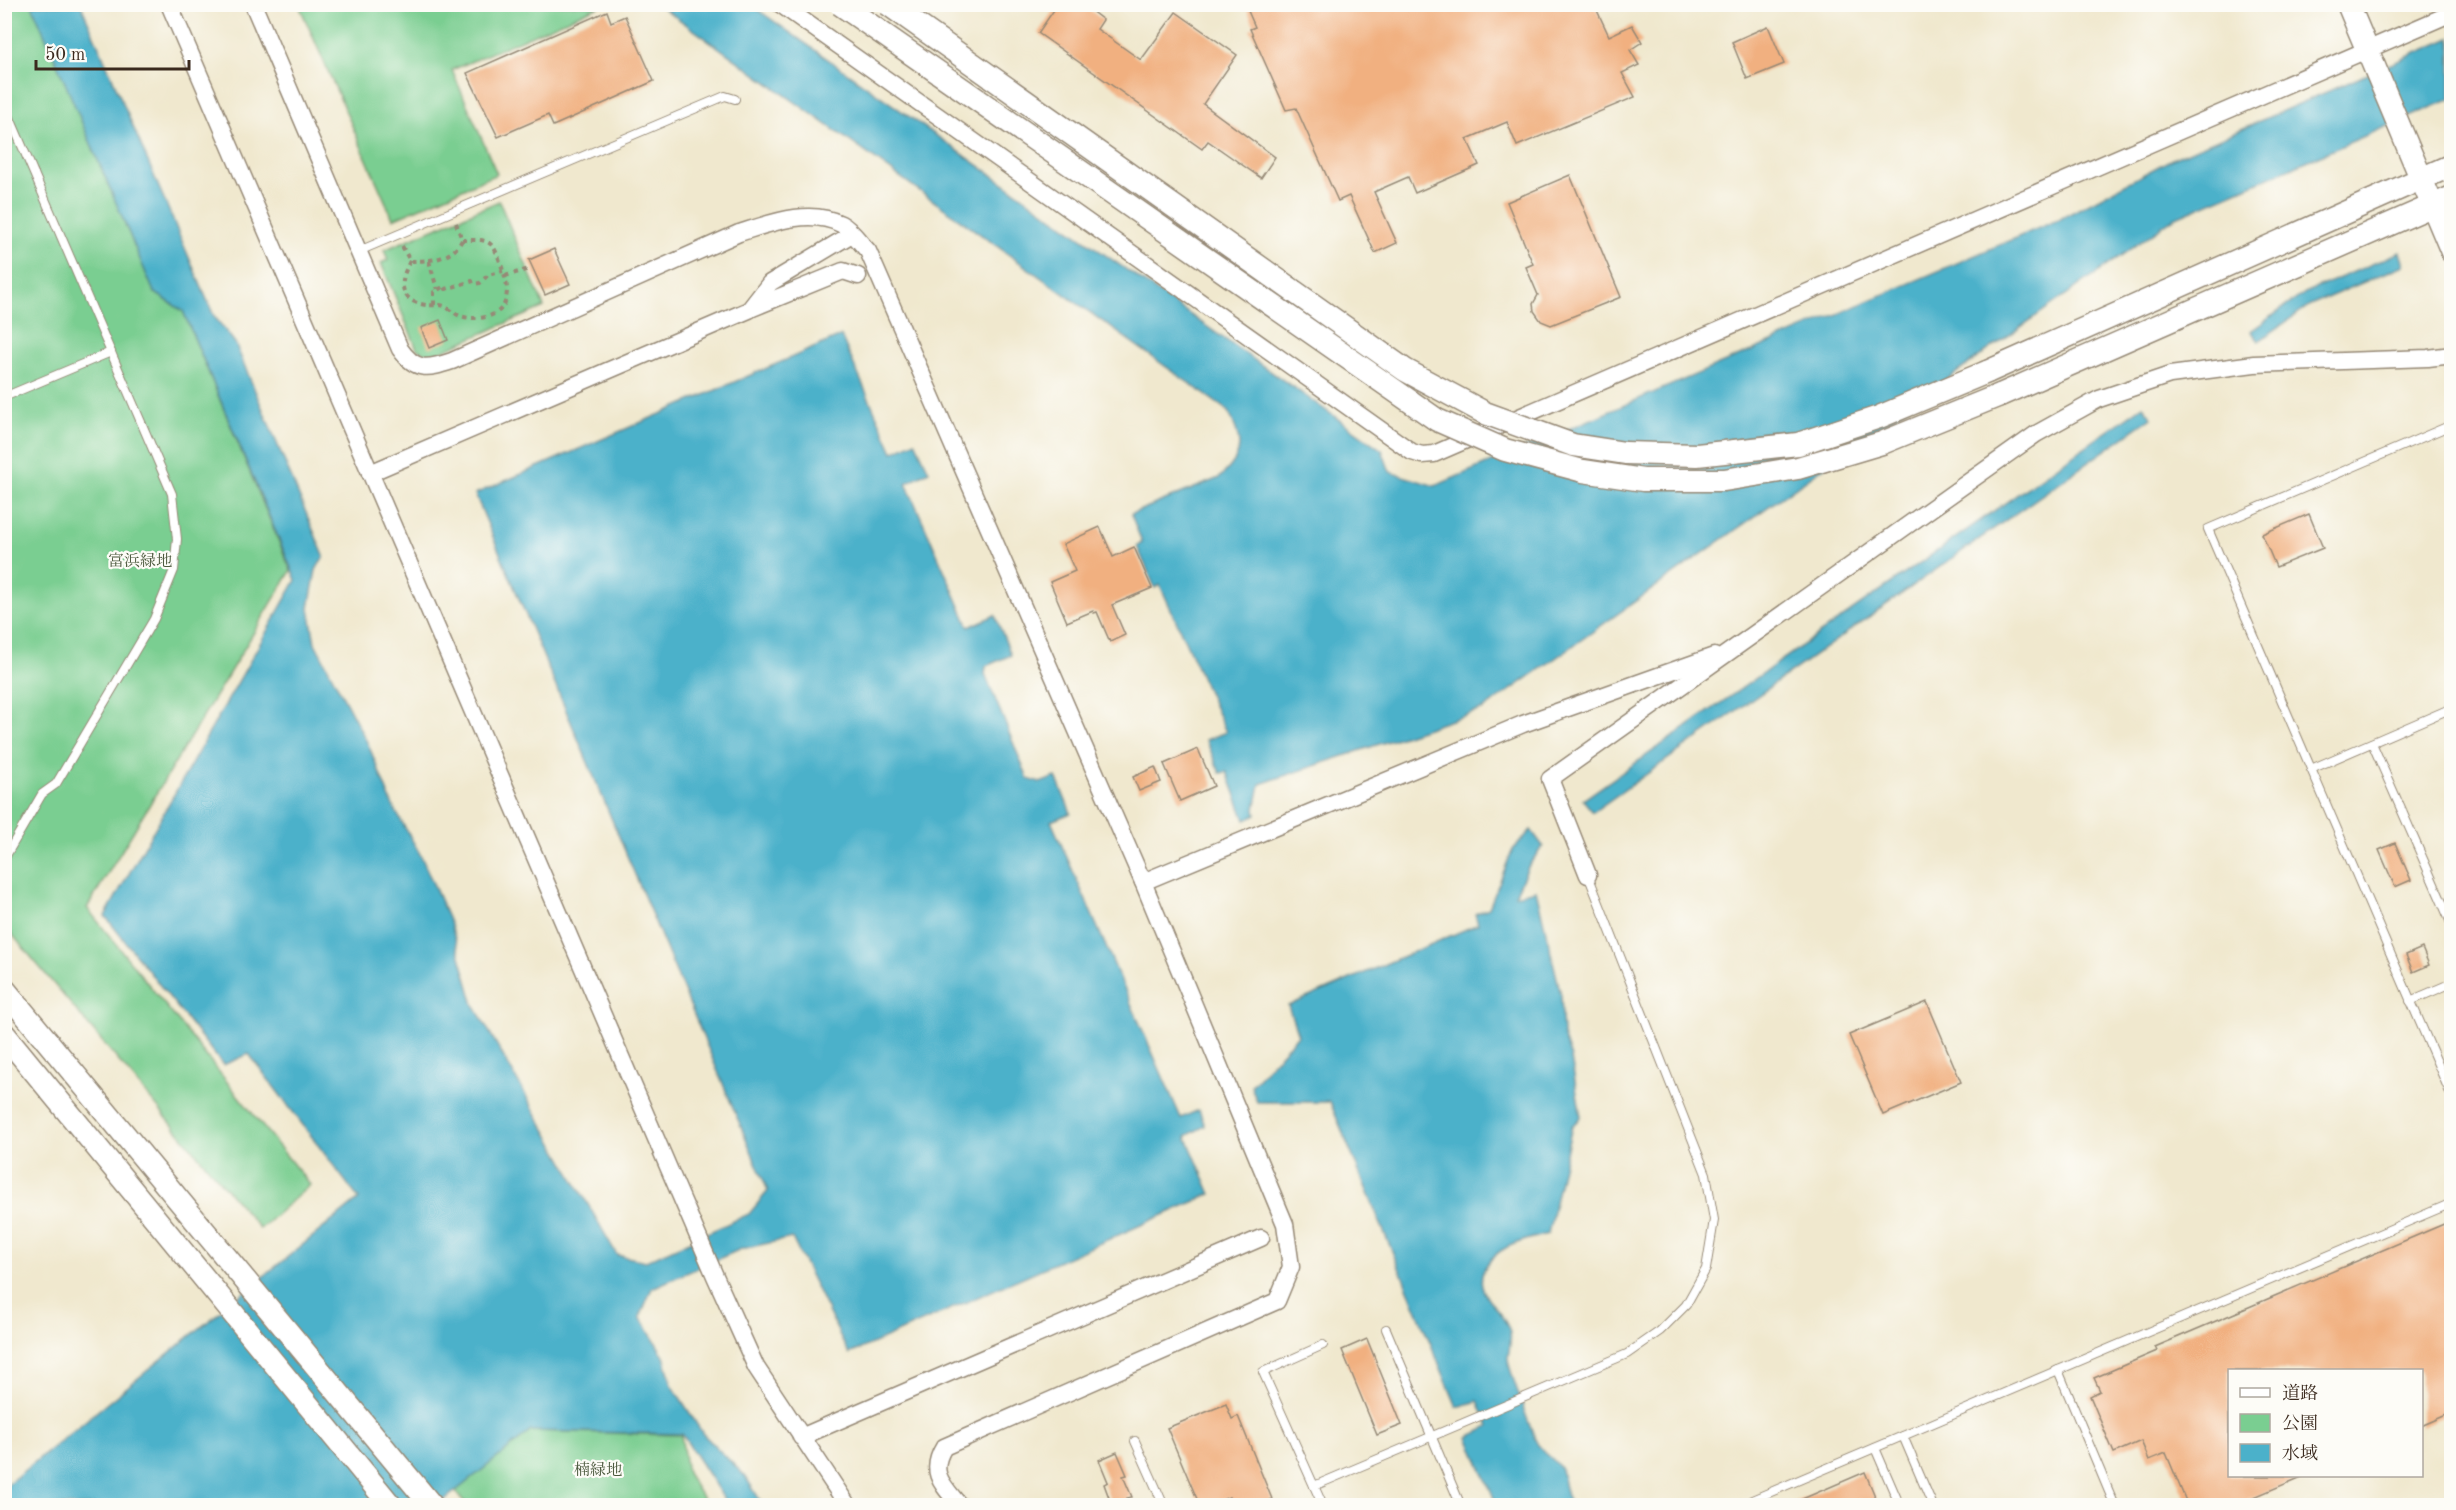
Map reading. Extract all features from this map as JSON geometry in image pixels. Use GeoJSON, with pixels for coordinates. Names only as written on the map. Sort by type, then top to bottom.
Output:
{"type":"FeatureCollection","features":[{"type":"Feature","properties":{"kind":"street"},"geometry":{"type":"LineString","coordinates":[[169,4],[756,1367],[848,1506]]}},
{"type":"Feature","properties":{"kind":"street"},"geometry":{"type":"LineString","coordinates":[[253,4],[400,349],[409,361],[428,369],[452,361],[740,233],[781,220],[818,217],[843,224],[868,250],[1143,882],[1284,1224],[1291,1267],[1277,1301],[944,1447],[937,1459],[938,1474],[960,1506]]}},
{"type":"Feature","properties":{"kind":"street"},"geometry":{"type":"LineString","coordinates":[[840,4],[1437,420],[1505,450],[1583,471],[1644,480],[1724,480],[1798,468],[1882,443],[2000,395],[2441,201]]}},
{"type":"Feature","properties":{"kind":"street"},"geometry":{"type":"LineString","coordinates":[[888,4],[1405,370],[1485,413],[1573,445],[1625,453],[1697,455],[1798,444],[1880,417],[1987,372],[2451,165]]}},
{"type":"Feature","properties":{"kind":"street"},"geometry":{"type":"LineString","coordinates":[[2348,4],[2421,178],[2441,201],[2451,252]]}},
{"type":"Feature","properties":{"kind":"street"},"geometry":{"type":"LineString","coordinates":[[781,5],[1412,452],[1422,455],[1434,454],[2369,54],[2451,13]]}},
{"type":"Feature","properties":{"kind":"street"},"geometry":{"type":"LineString","coordinates":[[749,310],[770,284],[852,234]]}},
{"type":"Feature","properties":{"kind":"street"},"geometry":{"type":"LineString","coordinates":[[370,473],[843,271],[858,276]]}},
{"type":"Feature","properties":{"kind":"street"},"geometry":{"type":"LineString","coordinates":[[1588,876],[1550,779],[2036,434],[2099,399],[2170,375],[2254,364],[2428,358],[2451,355]]}},
{"type":"Feature","properties":{"kind":"street"},"geometry":{"type":"LineString","coordinates":[[1143,882],[1523,724],[1733,649]]}},
{"type":"Feature","properties":{"kind":"street"},"geometry":{"type":"LineString","coordinates":[[4,989],[432,1506]]}},
{"type":"Feature","properties":{"kind":"street"},"geometry":{"type":"LineString","coordinates":[[4,1034],[391,1506]]}},
{"type":"Feature","properties":{"kind":"street"},"geometry":{"type":"LineString","coordinates":[[801,1437],[1261,1238]]}},
{"type":"Feature","properties":{"kind":"lane"},"geometry":{"type":"LineString","coordinates":[[359,251],[724,96],[735,99]]}},
{"type":"Feature","properties":{"kind":"lane"},"geometry":{"type":"LineString","coordinates":[[4,104],[172,494],[177,539],[174,570],[154,619],[56,784],[42,794],[4,859]]}},
{"type":"Feature","properties":{"kind":"lane"},"geometry":{"type":"LineString","coordinates":[[4,397],[111,352]]}},
{"type":"Feature","properties":{"kind":"lane"},"geometry":{"type":"LineString","coordinates":[[2451,430],[2449,426],[2208,530],[2451,1097]]}},
{"type":"Feature","properties":{"kind":"lane"},"geometry":{"type":"LineString","coordinates":[[2311,769],[2451,708]]}},
{"type":"Feature","properties":{"kind":"lane"},"geometry":{"type":"LineString","coordinates":[[2372,743],[2451,925]]}},
{"type":"Feature","properties":{"kind":"lane"},"geometry":{"type":"LineString","coordinates":[[1314,1486],[1525,1395],[1627,1354],[1660,1331],[1686,1305],[1706,1269],[1714,1220],[1706,1173],[1588,876]]}},
{"type":"Feature","properties":{"kind":"lane"},"geometry":{"type":"LineString","coordinates":[[2410,1001],[2451,983]]}},
{"type":"Feature","properties":{"kind":"lane"},"geometry":{"type":"LineString","coordinates":[[1754,1506],[1752,1500],[2451,1203]]}},
{"type":"Feature","properties":{"kind":"lane"},"geometry":{"type":"LineString","coordinates":[[1386,1329],[1461,1506]]}},
{"type":"Feature","properties":{"kind":"lane"},"geometry":{"type":"LineString","coordinates":[[1323,1345],[1263,1372],[1323,1506]]}},
{"type":"Feature","properties":{"kind":"lane"},"geometry":{"type":"LineString","coordinates":[[2058,1370],[2115,1506]]}},
{"type":"Feature","properties":{"kind":"lane"},"geometry":{"type":"LineString","coordinates":[[1903,1436],[1933,1506]]}},
{"type":"Feature","properties":{"kind":"lane"},"geometry":{"type":"LineString","coordinates":[[1135,1441],[1164,1506]]}},
{"type":"Feature","properties":{"kind":"lane"},"geometry":{"type":"LineString","coordinates":[[1875,1448],[1899,1506]]}},
{"type":"Feature","properties":{"kind":"path"},"geometry":{"type":"LineString","coordinates":[[410,261],[429,261],[457,249],[462,240],[452,210]]}},
{"type":"Feature","properties":{"kind":"path"},"geometry":{"type":"LineString","coordinates":[[396,235],[410,261]]}},
{"type":"Feature","properties":{"kind":"path"},"geometry":{"type":"LineString","coordinates":[[410,261],[403,273],[401,284],[411,301],[442,305],[460,316],[485,318],[504,305],[506,299],[504,274],[494,246],[486,240],[462,240]]}},
{"type":"Feature","properties":{"kind":"path"},"geometry":{"type":"LineString","coordinates":[[429,261],[437,289]]}},
{"type":"Feature","properties":{"kind":"path"},"geometry":{"type":"LineString","coordinates":[[434,305],[434,292],[437,289],[445,286],[446,289],[472,281],[473,284],[480,283],[488,275],[529,269]]}},
{"type":"Feature","properties":{"kind":"green space","name":"富浜緑地"},"geometry":{"type":"Polygon","coordinates":[[[32,4],[154,292],[183,311],[291,571],[87,908],[310,1185],[260,1229],[5,926],[4,5],[32,4]]]}},
{"type":"Feature","properties":{"kind":"green space"},"geometry":{"type":"Polygon","coordinates":[[[299,5],[601,5],[452,70],[497,174],[393,219],[299,5]]]}},
{"type":"Feature","properties":{"kind":"green space"},"geometry":{"type":"Polygon","coordinates":[[[499,201],[544,307],[430,356],[417,349],[381,263],[388,260],[384,250],[499,201]]]}},
{"type":"Feature","properties":{"kind":"green space","name":"楠緑地"},"geometry":{"type":"Polygon","coordinates":[[[531,1431],[681,1435],[687,1473],[707,1505],[467,1505],[455,1491],[531,1431]]]}},
{"type":"Feature","properties":{"kind":"water"},"geometry":{"type":"Polygon","coordinates":[[[32,5],[81,5],[214,316],[235,343],[324,556],[316,570],[309,608],[315,643],[368,744],[393,806],[421,856],[451,925],[474,1005],[617,1255],[646,1261],[749,1214],[768,1191],[475,494],[841,336],[893,452],[915,441],[929,471],[906,483],[969,627],[995,615],[1011,655],[986,666],[985,674],[1028,779],[1040,783],[1056,777],[1071,813],[1051,821],[1181,1118],[1199,1110],[1205,1126],[1186,1136],[1211,1194],[849,1354],[792,1238],[741,1249],[652,1288],[640,1317],[664,1356],[672,1385],[703,1434],[745,1476],[763,1505],[728,1505],[682,1434],[531,1431],[438,1505],[5,1506],[5,1486],[359,1199],[249,1054],[223,1065],[105,916],[296,580],[183,311],[154,292],[32,5]]]}},
{"type":"Feature","properties":{"kind":"water"},"geometry":{"type":"Polygon","coordinates":[[[659,5],[751,5],[1382,450],[1390,472],[1435,486],[2060,219],[2172,159],[2451,38],[2451,99],[2174,218],[1484,709],[1260,784],[1256,815],[1245,820],[1227,772],[1220,773],[1206,740],[1226,732],[1160,585],[1155,588],[1137,546],[1142,543],[1131,514],[1219,478],[1227,470],[1237,455],[1239,447],[1237,431],[1228,411],[659,5]]]}},
{"type":"Feature","properties":{"kind":"water"},"geometry":{"type":"Polygon","coordinates":[[[2400,252],[2404,265],[2310,305],[2259,341],[2251,331],[2305,293],[2400,252]]]}},
{"type":"Feature","properties":{"kind":"water"},"geometry":{"type":"Polygon","coordinates":[[[2143,406],[2152,417],[1593,812],[1583,800],[2143,406]]]}},
{"type":"Feature","properties":{"kind":"water"},"geometry":{"type":"Polygon","coordinates":[[[1531,830],[1543,846],[1529,865],[1515,895],[1536,890],[1561,995],[1563,1035],[1571,1058],[1581,1117],[1572,1126],[1548,1234],[1502,1250],[1488,1263],[1481,1280],[1486,1295],[1507,1324],[1510,1332],[1508,1360],[1534,1437],[1539,1447],[1561,1470],[1571,1505],[1497,1505],[1468,1437],[1489,1427],[1478,1401],[1457,1407],[1330,1102],[1257,1102],[1251,1086],[1298,1035],[1288,1006],[1478,924],[1475,914],[1489,908],[1512,851],[1531,830]]]}},
{"type":"Feature","properties":{"kind":"building"},"geometry":{"type":"Polygon","coordinates":[[[1058,4],[1082,4],[1103,20],[1097,29],[1141,60],[1176,12],[1237,55],[1203,104],[1275,157],[1261,178],[1208,141],[1202,149],[1038,33],[1058,4]]]}},
{"type":"Feature","properties":{"kind":"building"},"geometry":{"type":"Polygon","coordinates":[[[1245,4],[1594,4],[1609,36],[1632,25],[1642,42],[1630,50],[1639,65],[1622,73],[1635,97],[1517,146],[1507,122],[1467,139],[1479,165],[1415,193],[1408,177],[1374,192],[1397,243],[1375,253],[1349,196],[1338,201],[1296,108],[1286,110],[1250,29],[1255,27],[1245,4]]]}},
{"type":"Feature","properties":{"kind":"building"},"geometry":{"type":"Polygon","coordinates":[[[607,11],[611,22],[625,16],[654,81],[553,126],[548,115],[498,137],[467,73],[607,11]]]}},
{"type":"Feature","properties":{"kind":"building"},"geometry":{"type":"Polygon","coordinates":[[[1768,26],[1784,64],[1747,79],[1732,42],[1768,26]]]}},
{"type":"Feature","properties":{"kind":"building"},"geometry":{"type":"Polygon","coordinates":[[[1570,175],[1621,297],[1551,325],[1541,321],[1534,311],[1533,304],[1538,295],[1526,267],[1533,264],[1507,202],[1570,175]]]}},
{"type":"Feature","properties":{"kind":"building"},"geometry":{"type":"Polygon","coordinates":[[[554,249],[570,284],[545,295],[529,260],[554,249]]]}},
{"type":"Feature","properties":{"kind":"building"},"geometry":{"type":"Polygon","coordinates":[[[440,320],[448,340],[429,348],[421,328],[440,320]]]}},
{"type":"Feature","properties":{"kind":"building"},"geometry":{"type":"Polygon","coordinates":[[[2309,514],[2323,548],[2276,567],[2262,534],[2309,514]]]}},
{"type":"Feature","properties":{"kind":"building"},"geometry":{"type":"Polygon","coordinates":[[[1100,527],[1113,557],[1134,547],[1152,588],[1112,605],[1125,635],[1110,642],[1097,612],[1093,611],[1067,622],[1050,582],[1075,571],[1063,544],[1100,527]]]}},
{"type":"Feature","properties":{"kind":"building"},"geometry":{"type":"Polygon","coordinates":[[[1198,749],[1214,786],[1180,801],[1164,764],[1198,749]]]}},
{"type":"Feature","properties":{"kind":"building"},"geometry":{"type":"Polygon","coordinates":[[[1155,767],[1161,782],[1139,791],[1133,777],[1155,767]]]}},
{"type":"Feature","properties":{"kind":"building"},"geometry":{"type":"Polygon","coordinates":[[[2395,843],[2411,880],[2395,887],[2379,850],[2395,843]]]}},
{"type":"Feature","properties":{"kind":"building"},"geometry":{"type":"Polygon","coordinates":[[[2422,948],[2429,965],[2413,972],[2406,955],[2422,948]]]}},
{"type":"Feature","properties":{"kind":"building"},"geometry":{"type":"Polygon","coordinates":[[[1927,1002],[1961,1082],[1883,1115],[1849,1035],[1927,1002]]]}},
{"type":"Feature","properties":{"kind":"building"},"geometry":{"type":"Polygon","coordinates":[[[2451,1221],[2451,1413],[2423,1425],[2423,1369],[2228,1369],[2228,1477],[2302,1477],[2233,1506],[2188,1506],[2166,1453],[2149,1460],[2141,1441],[2114,1453],[2090,1396],[2100,1391],[2094,1378],[2157,1351],[2155,1347],[2451,1221]]]}},
{"type":"Feature","properties":{"kind":"building"},"geometry":{"type":"Polygon","coordinates":[[[1367,1339],[1402,1425],[1377,1435],[1342,1350],[1367,1339]]]}},
{"type":"Feature","properties":{"kind":"building"},"geometry":{"type":"Polygon","coordinates":[[[1226,1404],[1232,1419],[1238,1416],[1272,1499],[1256,1506],[1233,1506],[1229,1497],[1208,1506],[1200,1506],[1167,1428],[1226,1404]]]}},
{"type":"Feature","properties":{"kind":"building"},"geometry":{"type":"Polygon","coordinates":[[[1117,1452],[1127,1475],[1123,1476],[1132,1497],[1127,1498],[1130,1506],[1112,1506],[1104,1484],[1108,1482],[1099,1460],[1117,1452]]]}},
{"type":"Feature","properties":{"kind":"building"},"geometry":{"type":"Polygon","coordinates":[[[1865,1472],[1879,1506],[1786,1506],[1865,1472]]]}}]}
